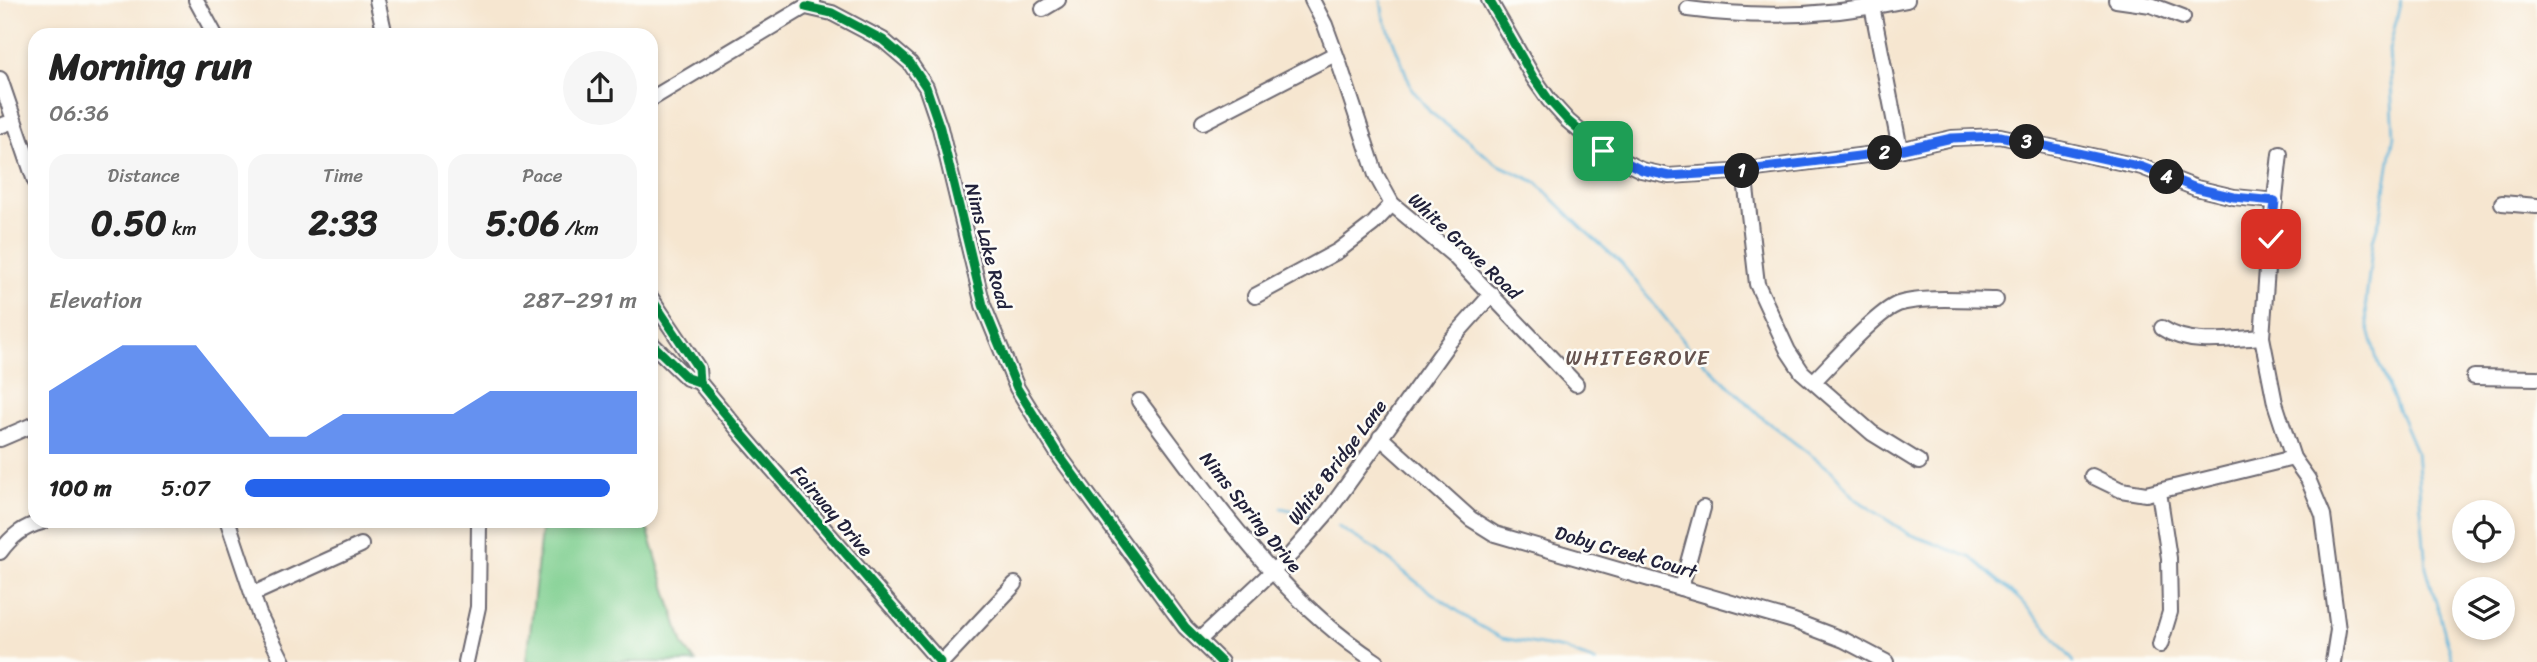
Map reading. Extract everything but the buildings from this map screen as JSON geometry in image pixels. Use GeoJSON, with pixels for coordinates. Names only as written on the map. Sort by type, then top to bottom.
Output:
{"type":"FeatureCollection","features":[{"type":"Feature","properties":{"kind":"street"},"geometry":{"type":"LineString","coordinates":[[196,0],[211,28]]}},
{"type":"Feature","properties":{"kind":"street"},"geometry":{"type":"LineString","coordinates":[[377,0],[383,28]]}},
{"type":"Feature","properties":{"kind":"street"},"geometry":{"type":"LineString","coordinates":[[1043,9],[1058,0]]}},
{"type":"Feature","properties":{"kind":"street","name":"White Grove Road"},"geometry":{"type":"LineString","coordinates":[[1312,0],[1335,54],[1376,176],[1392,204],[1452,254],[1576,384]]}},
{"type":"Feature","properties":{"kind":"street"},"geometry":{"type":"LineString","coordinates":[[1489,0],[1549,100],[1568,121],[1603,151],[1642,170],[1669,176],[1744,170],[1900,149],[1952,138],[2000,136],[2142,167],[2196,188],[2234,197],[2275,201]]}},
{"type":"Feature","properties":{"kind":"street"},"geometry":{"type":"LineString","coordinates":[[1688,9],[1765,16],[1907,0]]}},
{"type":"Feature","properties":{"kind":"street"},"geometry":{"type":"LineString","coordinates":[[2116,0],[2151,5],[2183,17]]}},
{"type":"Feature","properties":{"kind":"street"},"geometry":{"type":"LineString","coordinates":[[658,95],[812,3]]}},
{"type":"Feature","properties":{"kind":"street","name":"Nims Lake Road"},"geometry":{"type":"LineString","coordinates":[[812,3],[883,40],[910,64],[926,88],[940,128],[983,305],[1017,388],[1058,454],[1177,616],[1221,662]]}},
{"type":"Feature","properties":{"kind":"street"},"geometry":{"type":"LineString","coordinates":[[1872,4],[1900,149]]}},
{"type":"Feature","properties":{"kind":"street"},"geometry":{"type":"LineString","coordinates":[[1203,122],[1335,54]]}},
{"type":"Feature","properties":{"kind":"street"},"geometry":{"type":"LineString","coordinates":[[0,79],[7,123],[28,166]]}},
{"type":"Feature","properties":{"kind":"street"},"geometry":{"type":"LineString","coordinates":[[2280,154],[2262,337],[2275,403],[2293,458],[2308,479],[2323,515],[2338,630],[2333,662]]}},
{"type":"Feature","properties":{"kind":"street"},"geometry":{"type":"LineString","coordinates":[[1744,170],[1757,284],[1788,351],[1802,372],[1872,433],[1919,462]]}},
{"type":"Feature","properties":{"kind":"street"},"geometry":{"type":"LineString","coordinates":[[2502,203],[2537,206]]}},
{"type":"Feature","properties":{"kind":"street"},"geometry":{"type":"LineString","coordinates":[[1255,296],[1338,251],[1373,224],[1392,204]]}},
{"type":"Feature","properties":{"kind":"street","name":"White Bridge Lane"},"geometry":{"type":"LineString","coordinates":[[1199,640],[1292,553],[1327,513],[1450,341],[1492,295]]}},
{"type":"Feature","properties":{"kind":"street"},"geometry":{"type":"LineString","coordinates":[[1814,381],[1854,340],[1897,305],[1914,301],[1996,300]]}},
{"type":"Feature","properties":{"kind":"street","name":"Fairway Drive"},"geometry":{"type":"LineString","coordinates":[[658,308],[698,368],[699,382]]}},
{"type":"Feature","properties":{"kind":"street"},"geometry":{"type":"LineString","coordinates":[[2162,328],[2174,336],[2213,341],[2262,337]]}},
{"type":"Feature","properties":{"kind":"street","name":"Fairway Drive"},"geometry":{"type":"LineString","coordinates":[[658,349],[687,377],[699,382],[941,662]]}},
{"type":"Feature","properties":{"kind":"street"},"geometry":{"type":"LineString","coordinates":[[2473,377],[2537,378]]}},
{"type":"Feature","properties":{"kind":"street","name":"Nims Spring Drive"},"geometry":{"type":"LineString","coordinates":[[1139,401],[1235,527],[1289,589],[1331,628],[1377,662]]}},
{"type":"Feature","properties":{"kind":"street"},"geometry":{"type":"LineString","coordinates":[[0,439],[28,427]]}},
{"type":"Feature","properties":{"kind":"street","name":"Doby Creek Court"},"geometry":{"type":"LineString","coordinates":[[1380,437],[1471,519],[1495,534],[1794,621],[1844,640],[1886,662]]}},
{"type":"Feature","properties":{"kind":"street"},"geometry":{"type":"LineString","coordinates":[[2092,476],[2122,490],[2146,495],[2293,458]]}},
{"type":"Feature","properties":{"kind":"street"},"geometry":{"type":"LineString","coordinates":[[2159,492],[2169,558],[2170,612],[2160,645]]}},
{"type":"Feature","properties":{"kind":"street"},"geometry":{"type":"LineString","coordinates":[[1681,588],[1703,508]]}},
{"type":"Feature","properties":{"kind":"street"},"geometry":{"type":"LineString","coordinates":[[0,552],[8,541],[28,526]]}},
{"type":"Feature","properties":{"kind":"street"},"geometry":{"type":"LineString","coordinates":[[230,528],[259,614],[283,662]]}},
{"type":"Feature","properties":{"kind":"street"},"geometry":{"type":"LineString","coordinates":[[466,662],[478,607],[479,528]]}},
{"type":"Feature","properties":{"kind":"street"},"geometry":{"type":"LineString","coordinates":[[253,594],[362,545]]}},
{"type":"Feature","properties":{"kind":"street"},"geometry":{"type":"LineString","coordinates":[[941,662],[1015,584]]}},
{"type":"Feature","properties":{"kind":"green space"},"geometry":{"type":"Polygon","coordinates":[[[541,528],[645,528],[683,645],[696,662],[527,662],[541,528]]]}},
{"type":"Feature","properties":{"kind":"waterway"},"geometry":{"type":"LineString","coordinates":[[1381,0],[1383,15],[1412,89],[1430,112],[1497,164],[1536,182],[1621,263],[1689,348],[1766,421],[1832,471],[1856,499],[1907,533],[1972,558],[2018,598],[2074,662]]}},
{"type":"Feature","properties":{"kind":"waterway"},"geometry":{"type":"LineString","coordinates":[[2401,0],[2389,50],[2394,135],[2381,215],[2373,240],[2366,301],[2367,322],[2377,360],[2416,451],[2426,567],[2453,662]]}},
{"type":"Feature","properties":{"kind":"waterway"},"geometry":{"type":"LineString","coordinates":[[1281,508],[1315,515]]}},
{"type":"Feature","properties":{"kind":"waterway"},"geometry":{"type":"LineString","coordinates":[[1337,526],[1378,551],[1419,584],[1478,625],[1502,638],[1564,649],[1596,662]]}},
{"type":"Feature","properties":{"kind":"cycle path"},"geometry":{"type":"LineString","coordinates":[[1489,0],[1549,100],[1568,121],[1603,151],[1641,170],[1669,176],[1732,172],[1890,152],[1952,138],[2000,136],[2142,167],[2196,188],[2234,197],[2275,201]]}},
{"type":"Feature","properties":{"kind":"cycle path"},"geometry":{"type":"LineString","coordinates":[[806,7],[832,13],[883,40],[910,63],[926,87],[940,128],[983,305],[1017,388],[1058,454],[1185,627],[1221,662]]}},
{"type":"Feature","properties":{"kind":"cycle path"},"geometry":{"type":"LineString","coordinates":[[658,308],[698,368],[699,382]]}},
{"type":"Feature","properties":{"kind":"cycle path"},"geometry":{"type":"LineString","coordinates":[[658,350],[687,378],[699,382],[940,662]]}},
{"type":"Feature","properties":{"kind":"district","name":"WHITEGROVE"},"geometry":{"type":"Point","coordinates":[1638,358]}},
{"type":"Feature","properties":{"kind":"route"},"geometry":{"type":"LineString","coordinates":[[1603,151],[1642,170],[1669,176],[1732,172],[1890,152],[1952,138],[2000,136],[2142,167],[2196,188],[2234,197],[2275,201],[2271,239]]}}]}
